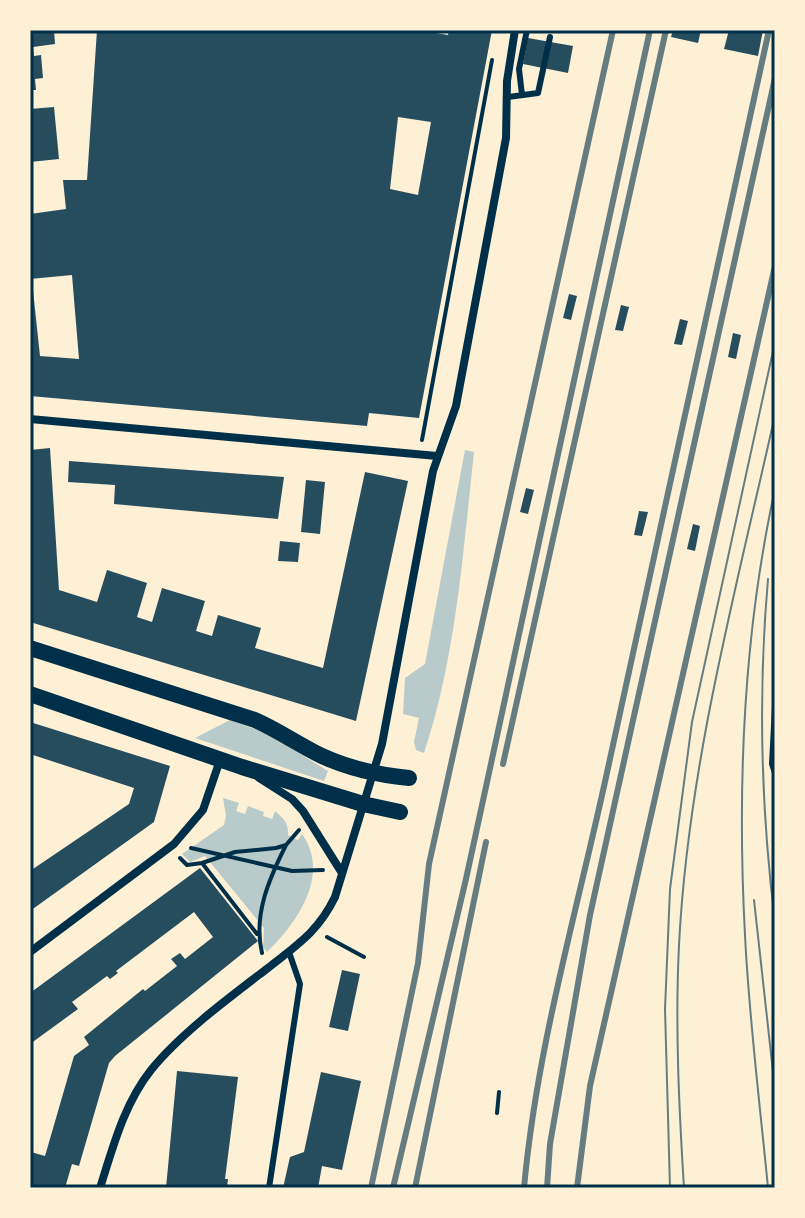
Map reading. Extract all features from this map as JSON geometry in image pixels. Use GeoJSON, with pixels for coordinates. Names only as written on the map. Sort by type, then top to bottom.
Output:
{"type":"FeatureCollection","features":[{"type":"Feature","properties":{"kind":"main road"},"geometry":{"type":"LineString","coordinates":[[30,648],[255,720],[322,756],[373,773],[409,778]]}},
{"type":"Feature","properties":{"kind":"main road"},"geometry":{"type":"LineString","coordinates":[[30,694],[220,760],[363,804],[400,812]]}},
{"type":"Feature","properties":{"kind":"street"},"geometry":{"type":"LineString","coordinates":[[100,1188],[124,1115],[145,1078],[170,1050],[315,930],[335,897],[382,744],[437,456],[456,406],[506,138],[509,64],[515,30]]}},
{"type":"Feature","properties":{"kind":"street"},"geometry":{"type":"LineString","coordinates":[[30,419],[437,456]]}},
{"type":"Feature","properties":{"kind":"street"},"geometry":{"type":"LineString","coordinates":[[30,952],[171,846],[203,810],[220,760]]}},
{"type":"Feature","properties":{"kind":"street"},"geometry":{"type":"LineString","coordinates":[[242,767],[292,799],[311,821],[342,873]]}},
{"type":"Feature","properties":{"kind":"lane"},"geometry":{"type":"LineString","coordinates":[[522,95],[519,69],[527,30]]}},
{"type":"Feature","properties":{"kind":"lane"},"geometry":{"type":"LineString","coordinates":[[508,97],[538,93],[550,37]]}},
{"type":"Feature","properties":{"kind":"lane"},"geometry":{"type":"LineString","coordinates":[[269,1188],[300,984],[289,952]]}},
{"type":"Feature","properties":{"kind":"path"},"geometry":{"type":"LineString","coordinates":[[419,455],[495,46]]}},
{"type":"Feature","properties":{"kind":"path"},"geometry":{"type":"LineString","coordinates":[[775,687],[775,776]]}},
{"type":"Feature","properties":{"kind":"path"},"geometry":{"type":"LineString","coordinates":[[267,969],[259,935],[264,900],[286,845],[301,827]]}},
{"type":"Feature","properties":{"kind":"path"},"geometry":{"type":"LineString","coordinates":[[171,846],[187,865],[202,863],[219,855],[286,845]]}},
{"type":"Feature","properties":{"kind":"path"},"geometry":{"type":"LineString","coordinates":[[171,846],[292,871],[316,869],[342,873]]}},
{"type":"Feature","properties":{"kind":"path"},"geometry":{"type":"LineString","coordinates":[[202,863],[259,935]]}},
{"type":"Feature","properties":{"kind":"path"},"geometry":{"type":"LineString","coordinates":[[315,930],[364,957]]}},
{"type":"Feature","properties":{"kind":"path"},"geometry":{"type":"LineString","coordinates":[[497,1113],[499,1092]]}},
{"type":"Feature","properties":{"kind":"shaded area"},"geometry":{"type":"Polygon","coordinates":[[[465,450],[474,452],[457,604],[444,680],[424,753],[416,750],[414,742],[419,718],[403,714],[405,678],[425,664],[465,450]]]}},
{"type":"Feature","properties":{"kind":"shaded area"},"geometry":{"type":"Polygon","coordinates":[[[230,720],[266,733],[328,771],[324,781],[195,738],[230,720]]]}},
{"type":"Feature","properties":{"kind":"shaded area"},"geometry":{"type":"Polygon","coordinates":[[[223,798],[239,803],[236,811],[245,814],[248,806],[272,819],[275,811],[286,824],[288,835],[298,840],[302,834],[310,850],[312,882],[307,898],[289,927],[267,952],[263,947],[264,928],[205,856],[190,862],[182,854],[224,825],[223,798]]]}},
{"type":"Feature","properties":{"kind":"building"},"geometry":{"type":"Polygon","coordinates":[[[30,30],[54,30],[55,44],[33,47],[34,56],[41,55],[43,78],[35,79],[36,90],[30,90],[30,30]]]}},
{"type":"Feature","properties":{"kind":"building"},"geometry":{"type":"Polygon","coordinates":[[[97,30],[418,30],[448,35],[449,30],[492,30],[419,418],[369,413],[367,426],[30,396],[30,282],[40,356],[79,359],[72,275],[30,279],[30,214],[66,209],[63,180],[87,180],[97,30]],[[398,117],[390,189],[418,195],[431,122],[398,117]]]}},
{"type":"Feature","properties":{"kind":"building"},"geometry":{"type":"Polygon","coordinates":[[[673,30],[701,30],[698,43],[671,37],[673,30]]]}},
{"type":"Feature","properties":{"kind":"building"},"geometry":{"type":"Polygon","coordinates":[[[729,30],[763,30],[758,56],[724,49],[729,30]]]}},
{"type":"Feature","properties":{"kind":"building"},"geometry":{"type":"Polygon","coordinates":[[[528,38],[573,46],[568,73],[523,64],[528,38]]]}},
{"type":"Feature","properties":{"kind":"building"},"geometry":{"type":"Polygon","coordinates":[[[54,107],[59,159],[30,162],[30,109],[54,107]]]}},
{"type":"Feature","properties":{"kind":"building"},"geometry":{"type":"Polygon","coordinates":[[[569,294],[577,296],[571,320],[563,318],[569,294]]]}},
{"type":"Feature","properties":{"kind":"building"},"geometry":{"type":"Polygon","coordinates":[[[621,305],[629,307],[623,331],[615,330],[621,305]]]}},
{"type":"Feature","properties":{"kind":"building"},"geometry":{"type":"Polygon","coordinates":[[[680,319],[688,321],[682,345],[674,344],[680,319]]]}},
{"type":"Feature","properties":{"kind":"building"},"geometry":{"type":"Polygon","coordinates":[[[733,333],[741,335],[736,359],[728,357],[733,333]]]}},
{"type":"Feature","properties":{"kind":"building"},"geometry":{"type":"Polygon","coordinates":[[[50,448],[59,590],[97,602],[107,570],[147,583],[137,617],[152,622],[162,588],[205,601],[196,631],[212,636],[218,615],[261,628],[255,648],[323,668],[365,472],[408,481],[356,721],[30,622],[30,450],[50,448]]]}},
{"type":"Feature","properties":{"kind":"building"},"geometry":{"type":"Polygon","coordinates":[[[69,461],[284,477],[278,519],[114,504],[115,485],[68,482],[69,461]]]}},
{"type":"Feature","properties":{"kind":"building"},"geometry":{"type":"Polygon","coordinates":[[[306,480],[325,482],[320,534],[301,532],[306,480]]]}},
{"type":"Feature","properties":{"kind":"building"},"geometry":{"type":"Polygon","coordinates":[[[526,488],[534,490],[528,514],[520,512],[526,488]]]}},
{"type":"Feature","properties":{"kind":"building"},"geometry":{"type":"Polygon","coordinates":[[[639,511],[648,512],[642,536],[634,535],[639,511]]]}},
{"type":"Feature","properties":{"kind":"building"},"geometry":{"type":"Polygon","coordinates":[[[693,524],[700,526],[695,551],[687,549],[693,524]]]}},
{"type":"Feature","properties":{"kind":"building"},"geometry":{"type":"Polygon","coordinates":[[[280,541],[300,543],[298,562],[278,561],[280,541]]]}},
{"type":"Feature","properties":{"kind":"building"},"geometry":{"type":"Polygon","coordinates":[[[30,722],[170,766],[154,822],[30,911],[30,871],[129,804],[134,788],[30,754],[30,722]]]}},
{"type":"Feature","properties":{"kind":"building"},"geometry":{"type":"Polygon","coordinates":[[[200,868],[258,941],[115,1056],[109,1063],[79,1166],[72,1164],[65,1188],[30,1188],[31,1152],[45,1156],[74,1056],[89,1045],[84,1037],[177,966],[171,959],[180,953],[185,959],[213,937],[194,912],[116,971],[118,973],[110,979],[107,976],[72,1002],[78,1009],[30,1044],[30,993],[200,868]]]}},
{"type":"Feature","properties":{"kind":"building"},"geometry":{"type":"Polygon","coordinates":[[[342,970],[360,974],[348,1031],[329,1027],[342,970]]]}},
{"type":"Feature","properties":{"kind":"building"},"geometry":{"type":"Polygon","coordinates":[[[177,1071],[238,1077],[225,1179],[228,1179],[227,1188],[166,1188],[177,1071]]]}},
{"type":"Feature","properties":{"kind":"building"},"geometry":{"type":"Polygon","coordinates":[[[321,1072],[361,1081],[342,1170],[322,1166],[318,1188],[283,1188],[290,1157],[304,1152],[321,1072]]]}},
{"type":"Feature","properties":{"kind":"tram line"},"geometry":{"type":"LineString","coordinates":[[670,1188],[665,1009],[670,889],[692,722],[775,342]]}},
{"type":"Feature","properties":{"kind":"tram line"},"geometry":{"type":"LineString","coordinates":[[684,1188],[677,1006],[684,878],[692,811],[716,678],[775,415]]}},
{"type":"Feature","properties":{"kind":"tram line"},"geometry":{"type":"LineString","coordinates":[[768,1188],[747,967],[742,823],[749,655],[775,489]]}},
{"type":"Feature","properties":{"kind":"tram line"},"geometry":{"type":"LineString","coordinates":[[768,579],[762,751],[775,922]]}},
{"type":"Feature","properties":{"kind":"tram line"},"geometry":{"type":"LineString","coordinates":[[754,900],[775,1090]]}},
{"type":"Feature","properties":{"kind":"railway"},"geometry":{"type":"LineString","coordinates":[[371,1188],[418,963],[429,864],[613,30]]}},
{"type":"Feature","properties":{"kind":"railway"},"geometry":{"type":"LineString","coordinates":[[393,1188],[466,879],[650,30]]}},
{"type":"Feature","properties":{"kind":"railway"},"geometry":{"type":"LineString","coordinates":[[503,764],[666,30]]}},
{"type":"Feature","properties":{"kind":"railway"},"geometry":{"type":"LineString","coordinates":[[524,1188],[548,1029],[769,30]]}},
{"type":"Feature","properties":{"kind":"railway"},"geometry":{"type":"LineString","coordinates":[[547,1188],[550,1144],[590,915],[775,78]]}},
{"type":"Feature","properties":{"kind":"railway"},"geometry":{"type":"LineString","coordinates":[[577,1188],[590,1086],[775,266]]}},
{"type":"Feature","properties":{"kind":"railway"},"geometry":{"type":"LineString","coordinates":[[415,1188],[486,842]]}}]}
